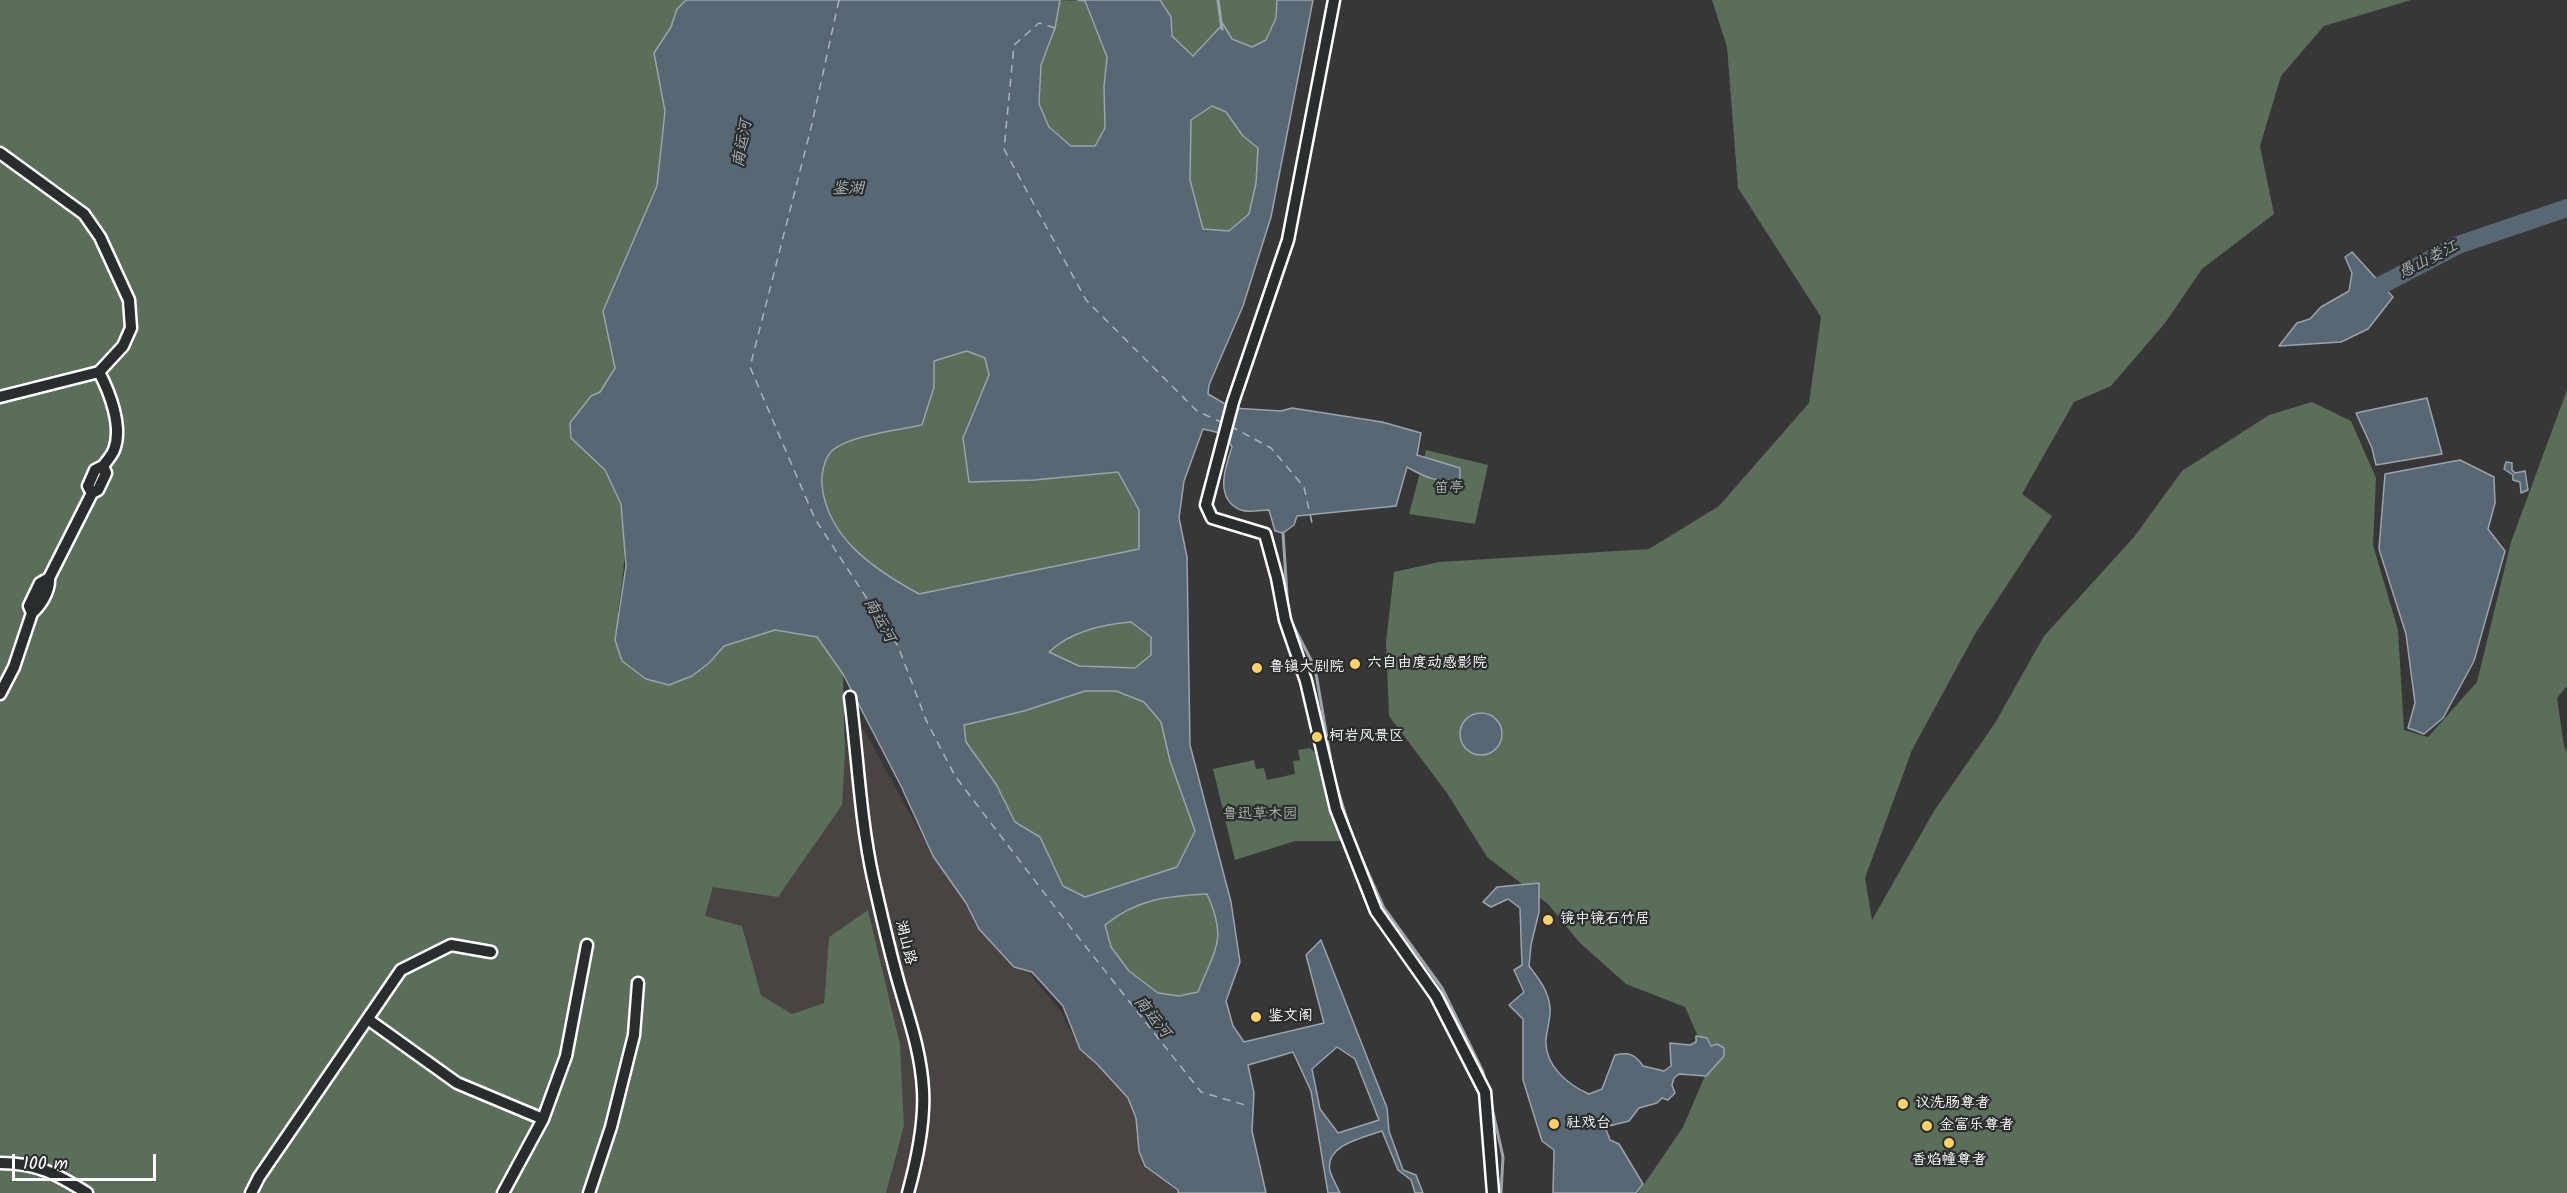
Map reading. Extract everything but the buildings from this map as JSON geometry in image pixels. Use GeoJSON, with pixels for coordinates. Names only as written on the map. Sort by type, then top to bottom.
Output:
{"type":"FeatureCollection","features":[{"type":"Feature","properties":{"kind":"street"},"geometry":{"type":"LineString","coordinates":[[1334,0],[1288,240],[1233,402],[1206,505],[1212,518],[1264,534],[1277,578],[1285,620],[1306,681],[1336,809],[1376,911],[1436,996],[1485,1092],[1493,1193]]}},
{"type":"Feature","properties":{"kind":"street"},"geometry":{"type":"LineString","coordinates":[[0,153],[84,214],[100,237],[129,300],[131,328],[123,346],[99,372],[0,397]]}},
{"type":"Feature","properties":{"kind":"street"},"geometry":{"type":"LineString","coordinates":[[0,694],[14,667],[32,613],[39,607],[50,585],[49,579],[92,494],[98,490],[106,473],[103,466],[114,450],[117,433],[108,389],[99,372]]}},
{"type":"Feature","properties":{"kind":"street","name":"湖山路"},"geometry":{"type":"LineString","coordinates":[[850,697],[858,790],[873,876],[920,1060],[923,1091],[920,1133],[908,1193]]}},
{"type":"Feature","properties":{"kind":"street"},"geometry":{"type":"LineString","coordinates":[[251,1193],[266,1167],[369,1020],[401,970],[451,945],[491,952]]}},
{"type":"Feature","properties":{"kind":"street"},"geometry":{"type":"LineString","coordinates":[[503,1193],[543,1119],[566,1056],[587,945]]}},
{"type":"Feature","properties":{"kind":"street"},"geometry":{"type":"LineString","coordinates":[[589,1193],[611,1127],[634,1035],[638,983]]}},
{"type":"Feature","properties":{"kind":"street"},"geometry":{"type":"LineString","coordinates":[[369,1020],[457,1083],[543,1119]]}},
{"type":"Feature","properties":{"kind":"street"},"geometry":{"type":"LineString","coordinates":[[0,1163],[13,1163],[54,1172],[87,1193]]}},
{"type":"Feature","properties":{"kind":"shaded area"},"geometry":{"type":"Polygon","coordinates":[[[864,730],[933,856],[966,903],[979,929],[1014,967],[1029,973],[1060,1010],[1080,1049],[1128,1098],[1136,1118],[1136,1135],[1178,1193],[886,1193],[904,1126],[900,1044],[868,910],[829,937],[824,1003],[792,1014],[761,995],[742,926],[705,916],[713,887],[836,740],[864,730]]]}},
{"type":"Feature","properties":{"kind":"green space"},"geometry":{"type":"Polygon","coordinates":[[[0,0],[686,0],[677,9],[671,27],[654,53],[665,111],[657,186],[603,311],[615,368],[571,438],[602,466],[614,486],[620,503],[625,539],[618,612],[724,646],[775,630],[817,637],[843,674],[845,753],[842,805],[778,897],[713,887],[705,916],[742,926],[761,995],[792,1014],[824,1003],[829,937],[868,910],[900,1044],[904,1126],[886,1193],[0,1193],[0,0]]]}},
{"type":"Feature","properties":{"kind":"green space"},"geometry":{"type":"Polygon","coordinates":[[[1060,0],[1084,1],[1107,57],[1104,87],[1105,128],[1095,146],[1071,146],[1049,127],[1039,104],[1041,65],[1055,28],[1060,0]]]}},
{"type":"Feature","properties":{"kind":"green space"},"geometry":{"type":"Polygon","coordinates":[[[1160,0],[1277,0],[1276,18],[1266,40],[1252,47],[1231,39],[1223,25],[1193,56],[1172,36],[1171,17],[1160,0]]]}},
{"type":"Feature","properties":{"kind":"green space"},"geometry":{"type":"Polygon","coordinates":[[[1712,0],[2411,0],[2324,26],[2281,76],[2260,146],[2274,214],[2202,269],[2165,323],[2111,386],[2074,402],[2022,494],[2052,516],[1975,634],[1912,750],[1865,878],[1872,920],[1934,811],[1995,723],[2044,636],[2134,537],[2182,471],[2269,415],[2312,402],[2351,421],[2376,478],[2373,545],[2398,630],[2404,730],[2428,737],[2477,682],[2511,542],[2567,390],[2567,686],[2557,698],[2564,746],[2567,752],[2567,1193],[1638,1193],[1683,1127],[1710,1064],[1685,1007],[1626,984],[1579,942],[1548,904],[1487,857],[1447,793],[1389,716],[1386,642],[1394,572],[1439,562],[1649,549],[1719,506],[1809,403],[1821,317],[1738,188],[1727,47],[1712,0]]]}},
{"type":"Feature","properties":{"kind":"green space"},"geometry":{"type":"Polygon","coordinates":[[[1211,106],[1226,112],[1243,136],[1258,148],[1256,183],[1249,215],[1229,231],[1203,229],[1190,180],[1191,120],[1211,106]]]}},
{"type":"Feature","properties":{"kind":"green space"},"geometry":{"type":"Polygon","coordinates":[[[967,351],[985,358],[989,375],[971,418],[1034,480],[1118,472],[1139,510],[1140,550],[919,594],[870,563],[843,536],[826,504],[822,485],[823,468],[830,453],[837,447],[859,438],[922,425],[934,387],[933,361],[967,351]]]}},
{"type":"Feature","properties":{"kind":"green space","name":"笛亭"},"geometry":{"type":"Polygon","coordinates":[[[1426,450],[1488,465],[1475,524],[1409,514],[1426,450]]]}},
{"type":"Feature","properties":{"kind":"green space"},"geometry":{"type":"Polygon","coordinates":[[[1131,622],[1151,637],[1151,655],[1135,668],[1079,666],[1049,652],[1067,639],[1087,630],[1131,622]]]}},
{"type":"Feature","properties":{"kind":"green space"},"geometry":{"type":"Polygon","coordinates":[[[1085,691],[1116,691],[1144,702],[1161,722],[1170,761],[1195,831],[1177,867],[1085,897],[1063,886],[1040,837],[1015,822],[996,784],[966,742],[964,725],[1024,711],[1085,691]]]}},
{"type":"Feature","properties":{"kind":"green space","name":"鲁迅草木园"},"geometry":{"type":"Polygon","coordinates":[[[1310,748],[1318,755],[1332,812],[1342,841],[1295,841],[1235,860],[1213,769],[1254,760],[1256,769],[1264,768],[1267,780],[1295,774],[1293,761],[1300,760],[1298,750],[1310,748]]]}},
{"type":"Feature","properties":{"kind":"green space"},"geometry":{"type":"Polygon","coordinates":[[[1207,894],[1217,923],[1218,934],[1214,954],[1198,992],[1180,996],[1158,993],[1129,971],[1111,947],[1105,924],[1129,909],[1153,900],[1207,894]]]}},
{"type":"Feature","properties":{"kind":"water","name":"鉴湖"},"geometry":{"type":"Polygon","coordinates":[[[686,0],[1060,0],[1055,28],[1041,65],[1039,104],[1049,127],[1071,146],[1095,146],[1105,128],[1104,86],[1107,57],[1085,1],[1077,0],[1160,0],[1171,17],[1172,36],[1193,56],[1223,24],[1232,39],[1252,47],[1266,40],[1276,18],[1277,0],[1313,0],[1271,217],[1243,306],[1209,385],[1208,394],[1232,408],[1281,411],[1292,408],[1382,422],[1421,433],[1417,455],[1460,468],[1460,479],[1432,479],[1407,467],[1396,506],[1297,516],[1294,525],[1283,533],[1275,531],[1269,510],[1244,511],[1233,505],[1227,498],[1224,482],[1232,447],[1224,434],[1203,429],[1184,481],[1179,518],[1187,557],[1190,745],[1231,902],[1240,962],[1226,1001],[1233,1026],[1244,1042],[1324,1023],[1306,955],[1321,940],[1387,1108],[1389,1131],[1403,1170],[1416,1175],[1423,1193],[1415,1193],[1411,1180],[1398,1170],[1382,1131],[1356,1139],[1339,1148],[1330,1162],[1330,1171],[1340,1193],[1328,1193],[1311,1091],[1293,1052],[1248,1065],[1254,1093],[1252,1131],[1266,1193],[1178,1193],[1178,1190],[1145,1166],[1139,1151],[1136,1118],[1128,1098],[1080,1049],[1063,1006],[1032,972],[1014,967],[979,929],[966,903],[933,856],[901,786],[843,674],[817,637],[775,630],[724,646],[709,663],[692,676],[669,685],[646,679],[622,661],[615,640],[626,566],[621,504],[605,470],[571,438],[570,423],[591,396],[600,392],[615,368],[603,311],[657,186],[665,111],[654,53],[671,27],[677,9],[686,0]],[[1212,106],[1191,120],[1190,180],[1203,229],[1229,231],[1249,214],[1256,183],[1258,148],[1243,136],[1226,112],[1212,106]],[[967,351],[934,361],[934,387],[922,425],[873,434],[847,442],[830,453],[825,464],[822,485],[833,521],[843,536],[870,563],[919,594],[1139,549],[1139,510],[1118,472],[1034,480],[969,482],[963,438],[989,375],[985,358],[967,351]],[[1131,622],[1109,625],[1077,634],[1049,652],[1079,666],[1135,668],[1151,655],[1151,637],[1131,622]],[[1085,691],[1024,711],[964,725],[966,742],[996,784],[1015,822],[1040,837],[1063,886],[1085,897],[1177,867],[1195,831],[1170,761],[1161,722],[1144,702],[1116,691],[1085,691]],[[1207,894],[1179,896],[1141,904],[1105,925],[1111,947],[1129,971],[1158,993],[1179,996],[1198,992],[1214,954],[1218,934],[1217,923],[1207,894]],[[1337,1047],[1312,1069],[1320,1109],[1338,1133],[1379,1120],[1355,1059],[1337,1047]]]}},
{"type":"Feature","properties":{"kind":"water"},"geometry":{"type":"Polygon","coordinates":[[[2352,252],[2393,297],[2368,329],[2341,342],[2279,346],[2297,323],[2310,319],[2321,307],[2349,291],[2352,273],[2345,257],[2352,252]]]}},
{"type":"Feature","properties":{"kind":"water"},"geometry":{"type":"Polygon","coordinates":[[[2427,398],[2442,454],[2376,465],[2372,448],[2356,413],[2427,398]]]}},
{"type":"Feature","properties":{"kind":"water"},"geometry":{"type":"Polygon","coordinates":[[[2460,460],[2494,477],[2495,503],[2488,529],[2505,551],[2474,661],[2443,718],[2424,734],[2408,728],[2415,703],[2406,634],[2379,549],[2385,474],[2460,460]]]}},
{"type":"Feature","properties":{"kind":"water"},"geometry":{"type":"Polygon","coordinates":[[[2506,462],[2512,463],[2512,470],[2515,473],[2525,471],[2528,490],[2521,493],[2520,482],[2513,480],[2513,475],[2504,469],[2506,462]]]}},
{"type":"Feature","properties":{"kind":"water"},"geometry":{"type":"Polygon","coordinates":[[[1481,713],[1489,714],[1496,719],[1501,726],[1501,742],[1496,749],[1489,754],[1481,755],[1473,754],[1466,749],[1461,742],[1460,734],[1461,726],[1466,719],[1473,714],[1481,713]]]}},
{"type":"Feature","properties":{"kind":"water"},"geometry":{"type":"Polygon","coordinates":[[[1539,883],[1539,912],[1531,945],[1529,966],[1542,985],[1549,1001],[1550,1015],[1546,1048],[1559,1073],[1573,1085],[1589,1094],[1602,1089],[1615,1055],[1631,1055],[1643,1066],[1664,1071],[1671,1066],[1670,1043],[1690,1045],[1696,1042],[1696,1036],[1707,1038],[1711,1046],[1717,1044],[1724,1048],[1724,1056],[1706,1076],[1679,1074],[1674,1078],[1672,1085],[1675,1093],[1668,1100],[1662,1098],[1657,1103],[1639,1108],[1629,1121],[1605,1127],[1610,1140],[1619,1144],[1643,1184],[1636,1193],[1553,1193],[1554,1150],[1542,1141],[1523,1080],[1523,1019],[1509,1005],[1524,992],[1514,970],[1522,965],[1520,908],[1508,899],[1491,907],[1483,902],[1497,887],[1539,883]]]}},
{"type":"Feature","properties":{"kind":"waterway"},"geometry":{"type":"LineString","coordinates":[[1218,0],[1222,29]]}},
{"type":"Feature","properties":{"kind":"waterway","name":"愚山娄江"},"geometry":{"type":"LineString","coordinates":[[2362,300],[2372,290],[2458,245],[2567,208]]}},
{"type":"Feature","properties":{"kind":"waterway"},"geometry":{"type":"LineString","coordinates":[[1283,533],[1288,610]]}},
{"type":"Feature","properties":{"kind":"waterway"},"geometry":{"type":"LineString","coordinates":[[1290,619],[1315,668],[1334,778],[1353,839]]}},
{"type":"Feature","properties":{"kind":"waterway"},"geometry":{"type":"LineString","coordinates":[[1357,848],[1384,908],[1442,988],[1483,1072],[1485,1082]]}},
{"type":"Feature","properties":{"kind":"waterway"},"geometry":{"type":"LineString","coordinates":[[1491,1103],[1503,1157],[1501,1193]]}},
{"type":"Feature","properties":{"kind":"ferry route"},"geometry":{"type":"LineString","coordinates":[[839,0],[811,128],[750,367],[815,519],[898,646],[926,720],[955,776],[1071,928],[1201,1092],[1245,1105]]}},
{"type":"Feature","properties":{"kind":"ferry route"},"geometry":{"type":"LineString","coordinates":[[1055,28],[1039,23],[1014,45],[1004,149],[1086,300],[1197,411],[1223,423]]}},
{"type":"Feature","properties":{"kind":"ferry route"},"geometry":{"type":"LineString","coordinates":[[1230,426],[1271,448],[1304,487],[1312,523]]}},
{"type":"Feature","properties":{"kind":"place","name":"六自由度动感影院"},"geometry":{"type":"Point","coordinates":[1355,664]}},
{"type":"Feature","properties":{"kind":"place","name":"鲁镇大剧院"},"geometry":{"type":"Point","coordinates":[1257,668]}},
{"type":"Feature","properties":{"kind":"place","name":"柯岩风景区"},"geometry":{"type":"Point","coordinates":[1317,737]}},
{"type":"Feature","properties":{"kind":"place","name":"镜中镜石竹居"},"geometry":{"type":"Point","coordinates":[1548,920]}},
{"type":"Feature","properties":{"kind":"place","name":"鉴文阁"},"geometry":{"type":"Point","coordinates":[1256,1017]}},
{"type":"Feature","properties":{"kind":"place","name":"议洗肠尊者"},"geometry":{"type":"Point","coordinates":[1903,1104]}},
{"type":"Feature","properties":{"kind":"place","name":"社戏台"},"geometry":{"type":"Point","coordinates":[1554,1124]}},
{"type":"Feature","properties":{"kind":"place","name":"金富乐尊者"},"geometry":{"type":"Point","coordinates":[1927,1126]}},
{"type":"Feature","properties":{"kind":"place","name":"香焰幢尊者"},"geometry":{"type":"Point","coordinates":[1949,1143]}},
{"type":"Feature","properties":{"kind":"water label","name":"南运河"},"geometry":{"type":"Point","coordinates":[744,144]}},
{"type":"Feature","properties":{"kind":"water label","name":"南运河"},"geometry":{"type":"Point","coordinates":[878,621]}},
{"type":"Feature","properties":{"kind":"water label","name":"南运河"},"geometry":{"type":"Point","coordinates":[1151,1018]}}]}
